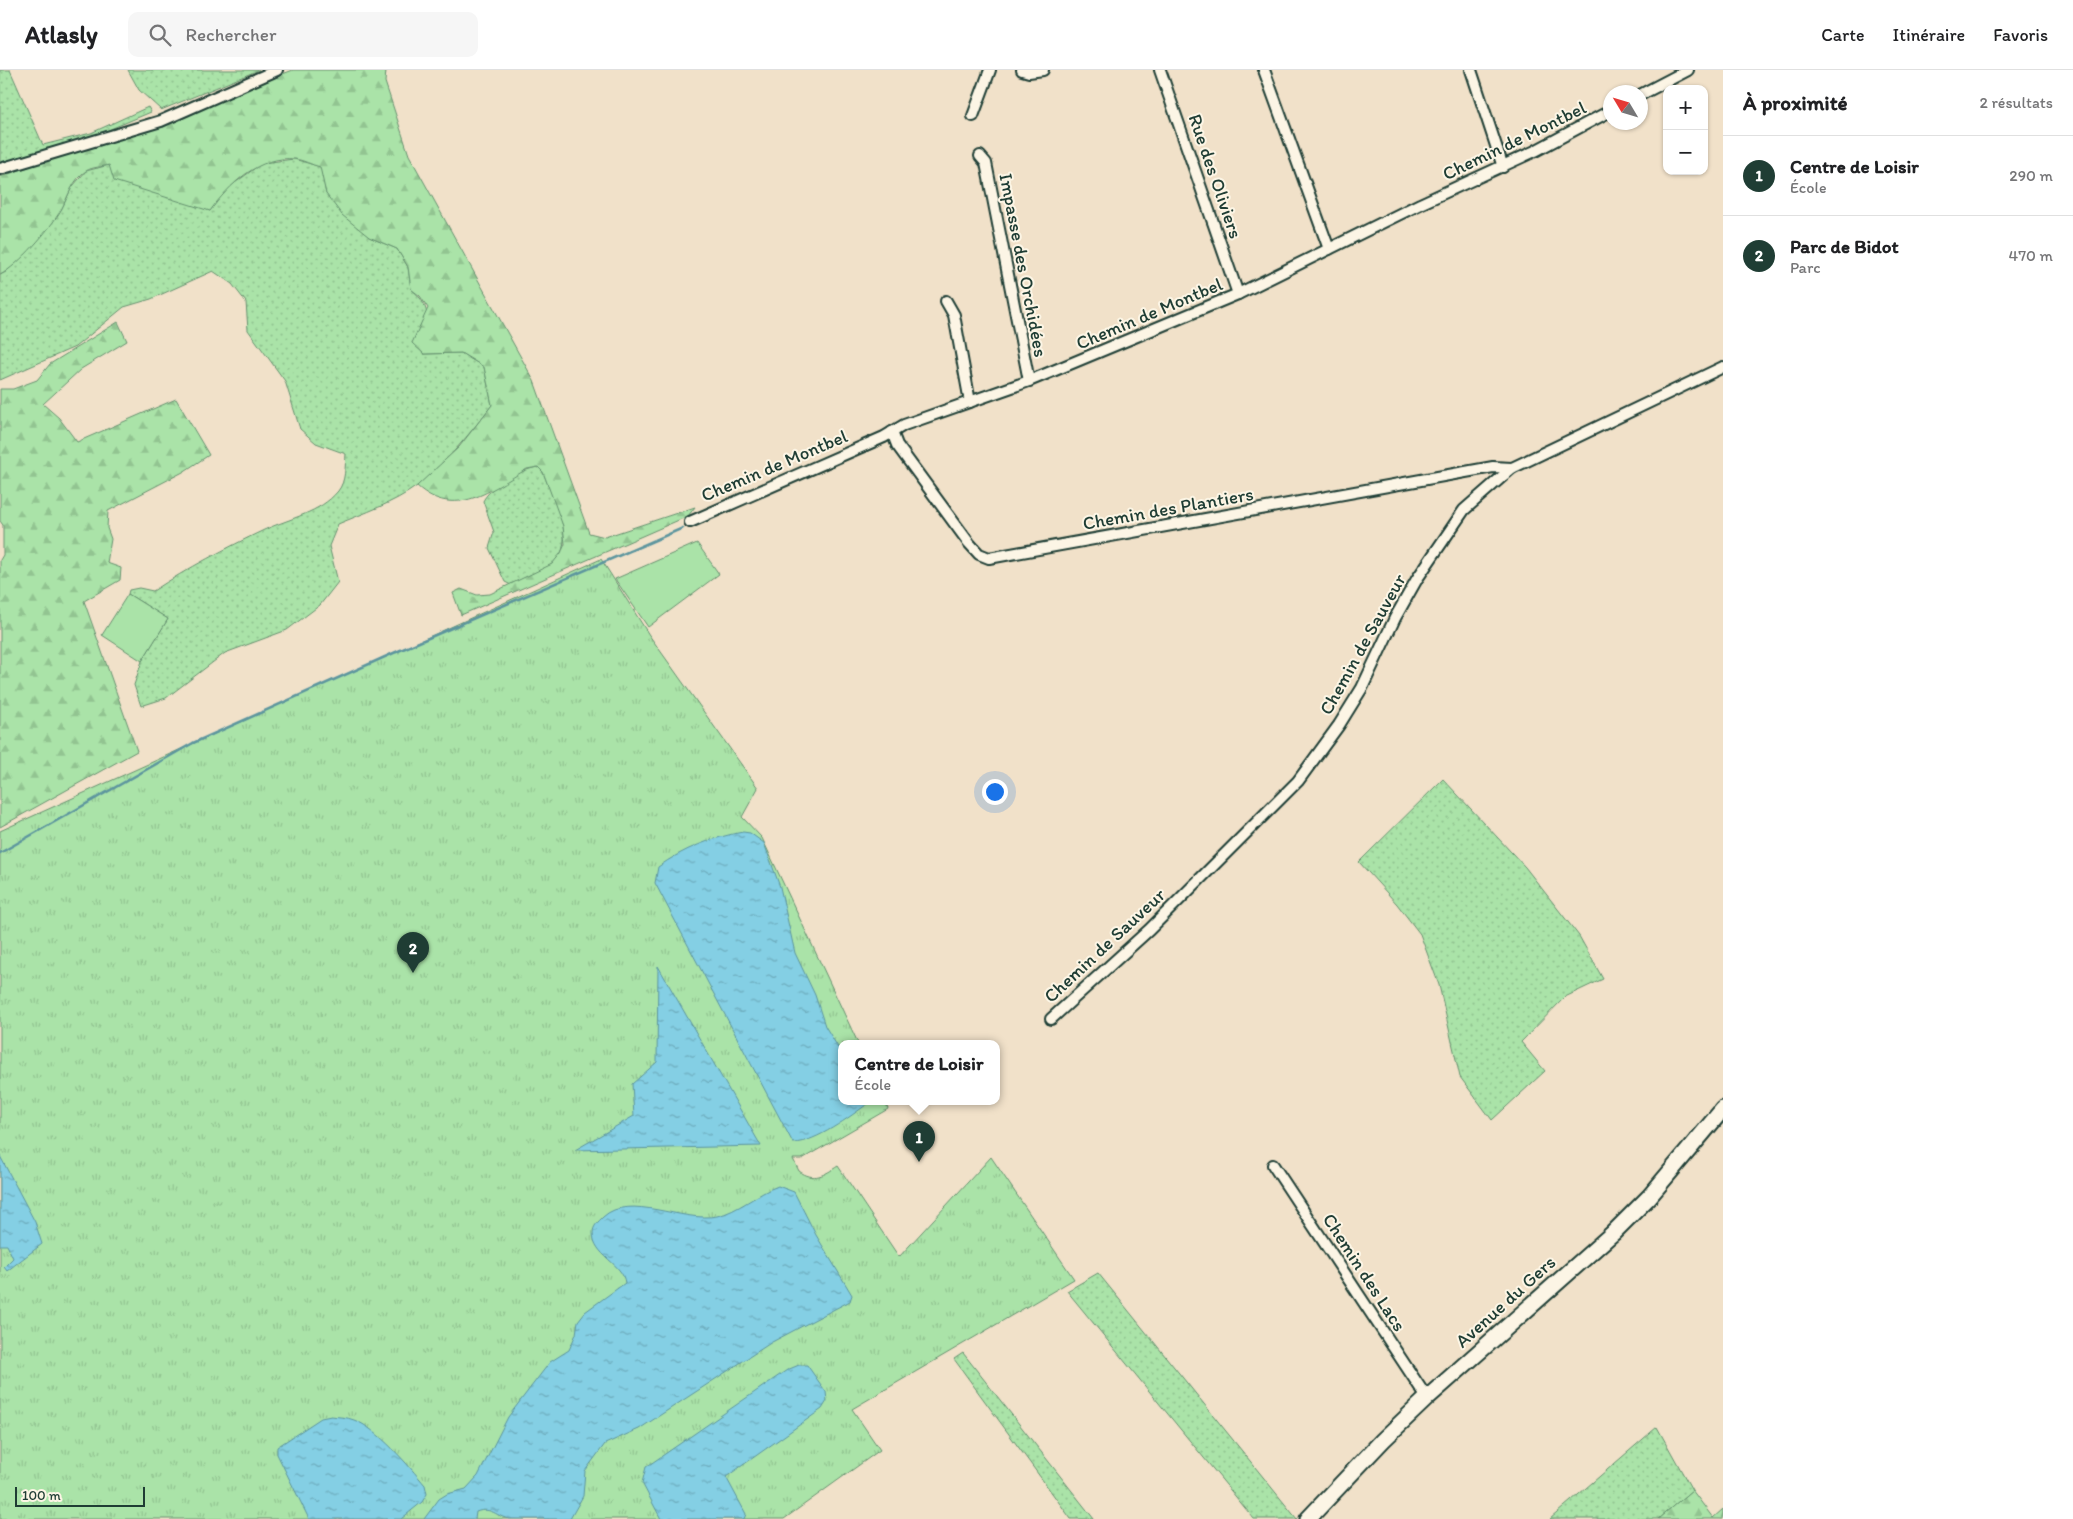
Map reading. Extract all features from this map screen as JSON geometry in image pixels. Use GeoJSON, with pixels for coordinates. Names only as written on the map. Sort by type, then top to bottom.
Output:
{"type":"FeatureCollection","features":[{"type":"Feature","properties":{"kind":"main road","name":"Avenue du Gers"},"geometry":{"type":"LineString","coordinates":[[1308,1519],[1379,1444],[1427,1398],[1618,1228],[1649,1197],[1723,1109]]}},
{"type":"Feature","properties":{"kind":"street"},"geometry":{"type":"LineString","coordinates":[[0,169],[161,121],[277,70]]}},
{"type":"Feature","properties":{"kind":"street"},"geometry":{"type":"LineString","coordinates":[[973,116],[990,70]]}},
{"type":"Feature","properties":{"kind":"street"},"geometry":{"type":"LineString","coordinates":[[1022,70],[1029,72],[1043,70]]}},
{"type":"Feature","properties":{"kind":"street","name":"Rue des Oliviers"},"geometry":{"type":"LineString","coordinates":[[1160,70],[1238,294]]}},
{"type":"Feature","properties":{"kind":"street"},"geometry":{"type":"LineString","coordinates":[[1264,70],[1329,249]]}},
{"type":"Feature","properties":{"kind":"street"},"geometry":{"type":"LineString","coordinates":[[1471,70],[1503,167]]}},
{"type":"Feature","properties":{"kind":"street"},"geometry":{"type":"LineString","coordinates":[[1648,91],[1688,70]]}},
{"type":"Feature","properties":{"kind":"street","name":"Chemin de Montbel"},"geometry":{"type":"LineString","coordinates":[[690,522],[904,425],[1029,382],[1238,294],[1503,167],[1603,115]]}},
{"type":"Feature","properties":{"kind":"street","name":"Impasse des Orchidées"},"geometry":{"type":"LineString","coordinates":[[980,156],[986,164],[1029,382]]}},
{"type":"Feature","properties":{"kind":"street"},"geometry":{"type":"LineString","coordinates":[[946,300],[954,315],[970,402]]}},
{"type":"Feature","properties":{"kind":"street","name":"Chemin de Sauveur"},"geometry":{"type":"LineString","coordinates":[[1050,1019],[1149,930],[1298,781],[1339,725],[1362,688],[1395,618],[1464,510],[1512,468],[1723,368]]}},
{"type":"Feature","properties":{"kind":"street","name":"Chemin des Plantiers"},"geometry":{"type":"LineString","coordinates":[[892,432],[897,445],[969,543],[979,554],[989,558],[1493,467],[1512,468]]}},
{"type":"Feature","properties":{"kind":"street","name":"Chemin des Lacs"},"geometry":{"type":"LineString","coordinates":[[1274,1165],[1427,1398]]}},
{"type":"Feature","properties":{"kind":"green space"},"geometry":{"type":"Polygon","coordinates":[[[0,70],[10,70],[43,145],[91,133],[148,107],[151,112],[89,138],[0,164],[0,70]]]}},
{"type":"Feature","properties":{"kind":"green space"},"geometry":{"type":"Polygon","coordinates":[[[128,70],[259,70],[161,110],[139,90],[128,70]]]}},
{"type":"Feature","properties":{"kind":"green space"},"geometry":{"type":"Polygon","coordinates":[[[293,70],[386,70],[385,82],[409,155],[534,381],[589,533],[605,537],[695,507],[688,516],[461,615],[453,593],[461,589],[477,595],[490,594],[552,564],[561,553],[565,544],[563,526],[543,472],[538,467],[527,469],[486,493],[459,501],[445,501],[431,496],[417,486],[459,447],[492,405],[484,367],[461,353],[424,354],[412,343],[428,308],[420,296],[411,289],[408,267],[397,249],[369,237],[342,215],[326,194],[320,167],[304,161],[282,159],[257,167],[226,191],[210,211],[114,181],[109,165],[91,169],[81,174],[56,218],[42,236],[25,255],[0,275],[0,177],[182,113],[293,70]]]}},
{"type":"Feature","properties":{"kind":"green space"},"geometry":{"type":"Polygon","coordinates":[[[294,159],[321,167],[326,194],[369,237],[397,249],[408,267],[411,289],[419,296],[426,311],[427,326],[424,354],[461,353],[484,367],[492,405],[448,458],[417,486],[389,503],[338,524],[329,546],[338,582],[320,605],[287,630],[225,653],[166,698],[141,706],[134,685],[142,661],[168,619],[128,594],[129,590],[139,588],[153,591],[193,566],[236,544],[322,505],[341,487],[345,473],[346,454],[316,443],[300,429],[285,381],[248,330],[246,302],[232,284],[213,271],[151,299],[124,307],[75,347],[0,380],[0,275],[6,272],[61,210],[72,187],[86,171],[109,165],[210,211],[224,191],[262,163],[294,159]]]}},
{"type":"Feature","properties":{"kind":"green space"},"geometry":{"type":"Polygon","coordinates":[[[118,322],[127,341],[81,369],[43,404],[59,418],[77,442],[176,399],[209,455],[183,472],[108,511],[107,528],[111,539],[107,563],[121,568],[120,580],[84,601],[137,751],[0,827],[0,560],[3,555],[3,525],[0,521],[0,389],[13,389],[37,380],[50,364],[118,322]]]}},
{"type":"Feature","properties":{"kind":"green space"},"geometry":{"type":"Polygon","coordinates":[[[538,467],[543,472],[557,507],[564,532],[564,544],[560,555],[552,564],[511,585],[505,582],[489,548],[494,532],[483,501],[492,489],[507,479],[523,471],[538,467]]]}},
{"type":"Feature","properties":{"kind":"green space"},"geometry":{"type":"Polygon","coordinates":[[[697,543],[719,574],[648,627],[615,579],[697,543]]]}},
{"type":"Feature","properties":{"kind":"green space"},"geometry":{"type":"Polygon","coordinates":[[[601,559],[649,635],[758,788],[742,817],[762,838],[857,1040],[838,1040],[838,1105],[886,1105],[888,1109],[802,1159],[793,1159],[799,1171],[814,1177],[838,1166],[899,1257],[991,1157],[1074,1279],[852,1409],[880,1450],[784,1519],[0,1519],[0,831],[601,559]]]}},
{"type":"Feature","properties":{"kind":"green space"},"geometry":{"type":"Polygon","coordinates":[[[128,594],[168,619],[142,661],[102,635],[128,594]]]}},
{"type":"Feature","properties":{"kind":"green space"},"geometry":{"type":"Polygon","coordinates":[[[1443,779],[1525,867],[1579,936],[1603,979],[1565,997],[1521,1042],[1545,1071],[1492,1120],[1460,1077],[1439,985],[1420,934],[1397,904],[1359,862],[1443,779]]]}},
{"type":"Feature","properties":{"kind":"green space"},"geometry":{"type":"Polygon","coordinates":[[[1098,1273],[1297,1519],[1254,1519],[1067,1291],[1098,1273]]]}},
{"type":"Feature","properties":{"kind":"green space"},"geometry":{"type":"Polygon","coordinates":[[[963,1353],[1094,1519],[1071,1519],[954,1359],[963,1353]]]}},
{"type":"Feature","properties":{"kind":"green space"},"geometry":{"type":"Polygon","coordinates":[[[1657,1427],[1692,1490],[1658,1519],[1550,1519],[1657,1427]]]}},
{"type":"Feature","properties":{"kind":"green space"},"geometry":{"type":"Polygon","coordinates":[[[1692,1490],[1713,1518],[1723,1509],[1723,1519],[1658,1519],[1692,1490]]]}},
{"type":"Feature","properties":{"kind":"water"},"geometry":{"type":"Polygon","coordinates":[[[743,832],[750,833],[764,843],[780,887],[795,953],[815,995],[825,1026],[838,1047],[838,1105],[866,1105],[822,1134],[802,1142],[793,1143],[655,883],[658,867],[688,849],[721,837],[743,832]]]}},
{"type":"Feature","properties":{"kind":"water"},"geometry":{"type":"Polygon","coordinates":[[[658,966],[761,1146],[575,1150],[634,1116],[632,1084],[657,1062],[658,966]]]}},
{"type":"Feature","properties":{"kind":"water"},"geometry":{"type":"Polygon","coordinates":[[[0,1156],[35,1222],[42,1244],[7,1271],[4,1267],[13,1258],[7,1245],[0,1245],[0,1156]]]}},
{"type":"Feature","properties":{"kind":"water"},"geometry":{"type":"Polygon","coordinates":[[[778,1186],[794,1192],[816,1235],[852,1295],[850,1301],[772,1342],[639,1429],[605,1444],[585,1471],[583,1496],[570,1519],[510,1519],[490,1511],[481,1510],[476,1512],[475,1519],[424,1519],[439,1499],[447,1494],[466,1489],[478,1476],[508,1417],[550,1362],[569,1350],[576,1334],[578,1321],[585,1312],[625,1283],[619,1270],[603,1254],[594,1241],[594,1228],[603,1217],[614,1210],[627,1207],[688,1216],[717,1216],[732,1211],[778,1186]]]}},
{"type":"Feature","properties":{"kind":"water"},"geometry":{"type":"Polygon","coordinates":[[[799,1365],[807,1365],[826,1392],[827,1401],[822,1409],[726,1477],[746,1514],[744,1519],[661,1519],[642,1483],[646,1467],[787,1370],[799,1365]]]}},
{"type":"Feature","properties":{"kind":"water"},"geometry":{"type":"Polygon","coordinates":[[[331,1416],[354,1420],[363,1424],[382,1439],[402,1458],[425,1485],[427,1494],[422,1502],[401,1519],[309,1519],[277,1454],[277,1447],[321,1418],[331,1416]]]}},
{"type":"Feature","properties":{"kind":"waterway"},"geometry":{"type":"LineString","coordinates":[[0,853],[193,743],[396,652],[683,528]]}},
{"type":"Feature","properties":{"kind":"place","name":"Parc de Bidot"},"geometry":{"type":"Point","coordinates":[413,973]}},
{"type":"Feature","properties":{"kind":"place","name":"Centre de Loisir"},"geometry":{"type":"Point","coordinates":[919,1162]}}]}
